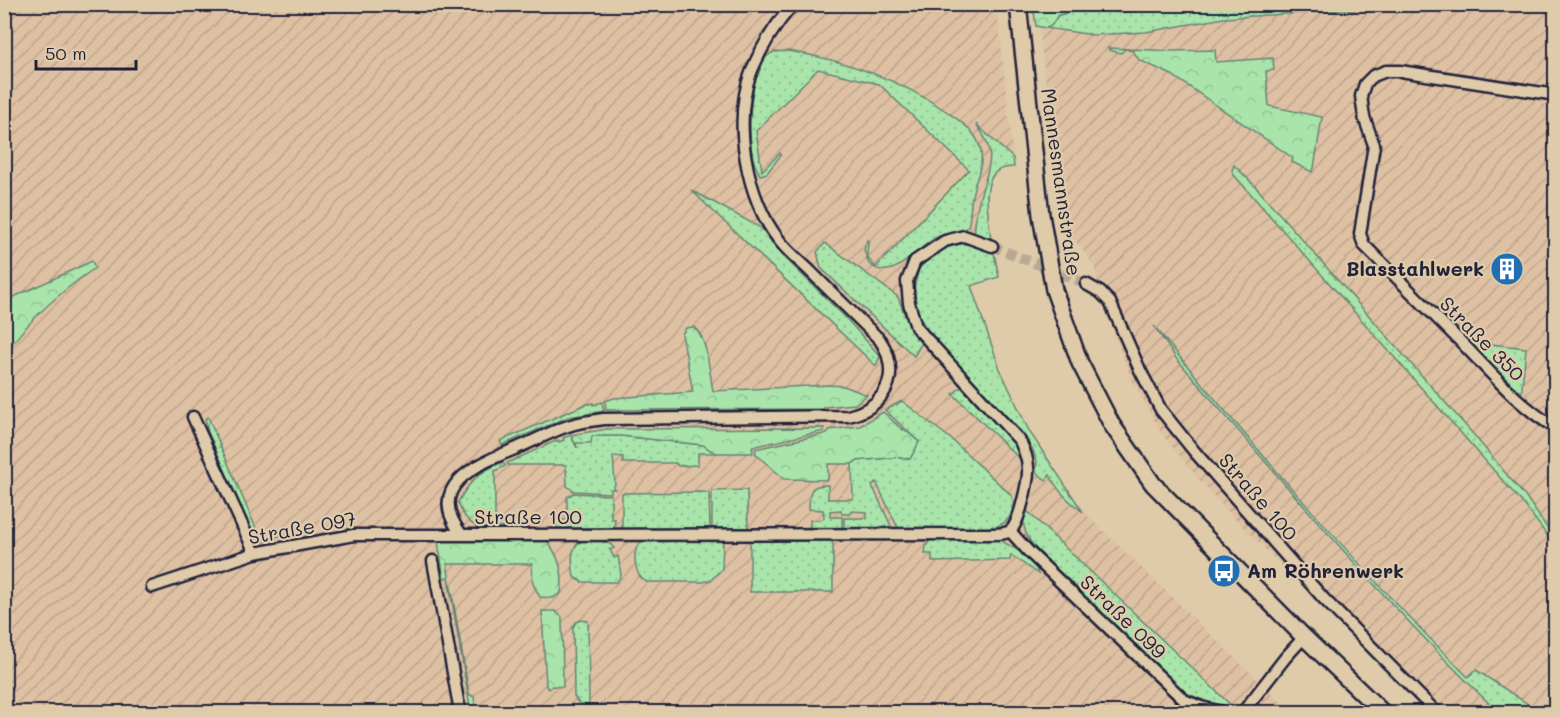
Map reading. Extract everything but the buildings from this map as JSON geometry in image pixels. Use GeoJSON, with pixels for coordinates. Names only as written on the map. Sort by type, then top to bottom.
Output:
{"type":"FeatureCollection","features":[{"type":"Feature","properties":{"kind":"main road","name":"Mannesmannstraße"},"geometry":{"type":"LineString","coordinates":[[1018,4],[1041,215],[1054,290],[1080,363],[1112,425],[1153,484],[1304,637],[1382,712]]}},
{"type":"Feature","properties":{"kind":"street","name":"Straße 100"},"geometry":{"type":"LineString","coordinates":[[793,4],[765,42],[751,72],[744,105],[744,133],[749,177],[761,210],[778,240],[880,340],[888,356],[891,372],[886,389],[875,405],[860,414],[848,416],[604,419],[568,426],[476,465],[461,476],[449,497],[449,510],[454,524],[462,535],[986,534],[1010,531]]}},
{"type":"Feature","properties":{"kind":"street","name":"Straße 350"},"geometry":{"type":"LineString","coordinates":[[1556,95],[1400,71],[1386,71],[1373,76],[1365,84],[1361,96],[1364,117],[1374,145],[1360,234],[1364,245],[1438,321],[1529,411],[1556,428]]}},
{"type":"Feature","properties":{"kind":"street"},"geometry":{"type":"LineString","coordinates":[[992,246],[964,236],[945,241],[915,261],[907,281],[909,303],[916,327],[1020,441],[1027,456],[1029,471],[1026,486],[1015,524],[1010,531]]}},
{"type":"Feature","properties":{"kind":"street","name":"Straße 100"},"geometry":{"type":"LineString","coordinates":[[1086,284],[1100,292],[1110,302],[1140,370],[1161,410],[1194,451],[1324,599],[1436,712]]}},
{"type":"Feature","properties":{"kind":"street"},"geometry":{"type":"LineString","coordinates":[[194,417],[255,553]]}},
{"type":"Feature","properties":{"kind":"street","name":"Straße 099"},"geometry":{"type":"LineString","coordinates":[[1010,531],[1028,551],[1185,700],[1222,712]]}},
{"type":"Feature","properties":{"kind":"street","name":"Straße 097"},"geometry":{"type":"LineString","coordinates":[[152,587],[255,553],[354,535],[462,535]]}},
{"type":"Feature","properties":{"kind":"street"},"geometry":{"type":"LineString","coordinates":[[433,561],[460,712]]}},
{"type":"Feature","properties":{"kind":"street"},"geometry":{"type":"LineString","coordinates":[[1243,712],[1304,637]]}},
{"type":"Feature","properties":{"kind":"shaded area"},"geometry":{"type":"Polygon","coordinates":[[[991,4],[997,7],[1014,167],[999,170],[990,180],[987,198],[991,238],[999,277],[971,285],[1000,369],[1029,431],[1055,472],[1088,516],[1291,712],[5,712],[4,5],[991,4]]]}},
{"type":"Feature","properties":{"kind":"shaded area"},"geometry":{"type":"Polygon","coordinates":[[[1033,5],[1555,5],[1555,712],[1428,712],[1238,522],[1199,480],[1161,433],[1131,378],[1103,305],[1094,266],[1062,223],[1039,27],[1036,26],[1033,5]]]}},
{"type":"Feature","properties":{"kind":"green space"},"geometry":{"type":"Polygon","coordinates":[[[1033,4],[1175,5],[1125,12],[1086,7],[1058,15],[1051,26],[1046,28],[1036,26],[1033,4]]]}},
{"type":"Feature","properties":{"kind":"green space"},"geometry":{"type":"Polygon","coordinates":[[[1175,4],[1421,5],[1224,18],[1146,32],[1093,35],[1046,28],[1051,26],[1058,15],[1086,7],[1125,12],[1175,4]]]}},
{"type":"Feature","properties":{"kind":"green space"},"geometry":{"type":"Polygon","coordinates":[[[1108,48],[1215,50],[1216,62],[1273,58],[1274,70],[1266,71],[1269,106],[1322,117],[1312,172],[1292,162],[1293,158],[1172,75],[1139,60],[1133,51],[1125,49],[1121,53],[1108,48]]]}},
{"type":"Feature","properties":{"kind":"green space"},"geometry":{"type":"Polygon","coordinates":[[[788,51],[830,60],[890,80],[928,100],[966,126],[978,141],[981,153],[968,227],[937,237],[896,268],[878,269],[869,264],[864,250],[867,240],[869,242],[868,256],[876,267],[969,170],[879,84],[818,69],[756,131],[762,171],[780,153],[781,155],[767,173],[760,175],[753,159],[750,129],[755,82],[765,58],[774,52],[788,51]]]}},
{"type":"Feature","properties":{"kind":"green space"},"geometry":{"type":"Polygon","coordinates":[[[976,124],[1013,158],[1014,167],[1001,169],[993,175],[989,182],[987,201],[991,239],[996,242],[974,235],[978,205],[990,162],[988,145],[976,124]]]}},
{"type":"Feature","properties":{"kind":"green space"},"geometry":{"type":"Polygon","coordinates":[[[1234,165],[1473,434],[1528,500],[1555,539],[1555,546],[1526,507],[1234,175],[1232,170],[1234,165]]]}},
{"type":"Feature","properties":{"kind":"green space"},"geometry":{"type":"Polygon","coordinates":[[[691,190],[761,228],[783,256],[843,315],[880,356],[876,366],[691,190]]]}},
{"type":"Feature","properties":{"kind":"green space"},"geometry":{"type":"Polygon","coordinates":[[[825,243],[898,297],[908,324],[921,344],[914,356],[821,268],[817,252],[825,243]]]}},
{"type":"Feature","properties":{"kind":"green space"},"geometry":{"type":"Polygon","coordinates":[[[953,244],[969,244],[994,253],[999,277],[971,286],[1000,369],[1029,431],[1083,512],[1060,491],[1050,475],[1046,480],[1036,472],[1037,461],[1032,448],[958,367],[926,328],[917,312],[914,288],[919,269],[932,255],[953,244]]]}},
{"type":"Feature","properties":{"kind":"green space"},"geometry":{"type":"Polygon","coordinates":[[[92,261],[95,268],[46,307],[5,353],[5,301],[92,261]]]}},
{"type":"Feature","properties":{"kind":"green space"},"geometry":{"type":"Polygon","coordinates":[[[1154,326],[1307,506],[1386,593],[1468,677],[1476,670],[1540,712],[1498,712],[1455,670],[1293,494],[1176,358],[1154,326]]]}},
{"type":"Feature","properties":{"kind":"green space"},"geometry":{"type":"Polygon","coordinates":[[[693,327],[702,337],[705,346],[713,391],[828,385],[844,386],[867,395],[855,404],[824,407],[823,409],[606,410],[605,401],[614,398],[693,392],[682,334],[686,328],[693,327]]]}},
{"type":"Feature","properties":{"kind":"green space"},"geometry":{"type":"Polygon","coordinates":[[[1466,338],[1490,344],[1526,348],[1521,397],[1464,340],[1466,338]]]}},
{"type":"Feature","properties":{"kind":"green space"},"geometry":{"type":"Polygon","coordinates":[[[961,387],[1014,443],[1022,461],[953,394],[961,387]]]}},
{"type":"Feature","properties":{"kind":"green space"},"geometry":{"type":"Polygon","coordinates":[[[902,401],[951,439],[1012,496],[1011,513],[1006,521],[990,528],[898,528],[876,482],[872,485],[892,528],[844,528],[844,518],[867,518],[867,512],[851,511],[850,514],[842,514],[841,510],[830,511],[830,517],[842,517],[842,528],[810,528],[810,520],[824,518],[823,510],[809,509],[810,493],[813,488],[828,485],[828,499],[853,499],[852,464],[856,461],[900,457],[910,459],[919,442],[885,410],[902,401]]]}},
{"type":"Feature","properties":{"kind":"green space"},"geometry":{"type":"Polygon","coordinates":[[[602,402],[604,411],[568,417],[502,445],[500,441],[584,405],[602,402]]]}},
{"type":"Feature","properties":{"kind":"green space"},"geometry":{"type":"Polygon","coordinates":[[[883,412],[919,442],[910,459],[900,457],[856,461],[852,464],[828,464],[828,480],[784,479],[756,454],[755,449],[828,433],[829,430],[860,426],[883,412]]]}},
{"type":"Feature","properties":{"kind":"green space"},"geometry":{"type":"Polygon","coordinates":[[[208,417],[261,540],[284,531],[284,534],[263,542],[254,536],[208,432],[205,419],[208,417]]]}},
{"type":"Feature","properties":{"kind":"green space"},"geometry":{"type":"Polygon","coordinates":[[[824,428],[824,431],[752,447],[753,453],[715,453],[703,445],[621,436],[592,436],[591,443],[576,443],[577,448],[571,435],[607,429],[824,428]]]}},
{"type":"Feature","properties":{"kind":"green space"},"geometry":{"type":"Polygon","coordinates":[[[571,435],[576,446],[576,443],[592,436],[621,436],[703,445],[715,453],[698,453],[698,465],[678,466],[676,463],[623,463],[623,457],[613,456],[615,485],[613,487],[615,489],[611,489],[611,493],[574,491],[567,486],[566,465],[508,465],[507,463],[571,435]]]}},
{"type":"Feature","properties":{"kind":"green space"},"geometry":{"type":"Polygon","coordinates":[[[503,462],[505,466],[495,471],[495,520],[506,520],[505,527],[490,531],[470,522],[458,502],[476,477],[503,462]]]}},
{"type":"Feature","properties":{"kind":"green space"},"geometry":{"type":"Polygon","coordinates":[[[747,490],[748,528],[712,529],[712,491],[747,490]]]}},
{"type":"Feature","properties":{"kind":"green space"},"geometry":{"type":"Polygon","coordinates":[[[574,493],[611,495],[611,519],[615,519],[614,528],[557,528],[556,520],[567,520],[567,497],[574,493]]]}},
{"type":"Feature","properties":{"kind":"green space"},"geometry":{"type":"Polygon","coordinates":[[[622,493],[709,493],[710,528],[624,529],[622,526],[622,493]]]}},
{"type":"Feature","properties":{"kind":"green space"},"geometry":{"type":"Polygon","coordinates":[[[1026,510],[1238,712],[1229,712],[1186,693],[1038,551],[1024,527],[1026,510]]]}},
{"type":"Feature","properties":{"kind":"green space"},"geometry":{"type":"Polygon","coordinates":[[[723,540],[722,569],[711,580],[647,582],[639,575],[635,564],[636,551],[641,542],[723,540]]]}},
{"type":"Feature","properties":{"kind":"green space"},"geometry":{"type":"Polygon","coordinates":[[[750,540],[833,540],[833,592],[750,592],[750,540]]]}},
{"type":"Feature","properties":{"kind":"green space"},"geometry":{"type":"Polygon","coordinates":[[[930,540],[1000,540],[1019,551],[1036,567],[1038,574],[1011,555],[1010,560],[932,562],[932,554],[925,554],[930,540]]]}},
{"type":"Feature","properties":{"kind":"green space"},"geometry":{"type":"Polygon","coordinates":[[[438,541],[547,541],[560,566],[561,593],[553,598],[540,597],[533,584],[532,564],[447,564],[469,694],[474,697],[476,712],[471,712],[448,577],[444,578],[438,541]]]}},
{"type":"Feature","properties":{"kind":"green space"},"geometry":{"type":"Polygon","coordinates":[[[582,541],[604,541],[614,548],[610,550],[614,558],[618,556],[621,575],[617,582],[582,582],[574,577],[573,551],[582,541]]]}},
{"type":"Feature","properties":{"kind":"green space"},"geometry":{"type":"Polygon","coordinates":[[[542,611],[555,611],[562,617],[563,687],[552,686],[549,689],[546,686],[542,611]]]}},
{"type":"Feature","properties":{"kind":"green space"},"geometry":{"type":"Polygon","coordinates":[[[581,620],[588,621],[589,705],[579,704],[574,696],[573,627],[581,620]]]}},
{"type":"Feature","properties":{"kind":"tunnel"},"geometry":{"type":"LineString","coordinates":[[992,246],[1086,284]]}},
{"type":"Feature","properties":{"kind":"place","name":"Blasstahlwerk"},"geometry":{"type":"Point","coordinates":[1507,269]}},
{"type":"Feature","properties":{"kind":"place","name":"Am Röhrenwerk"},"geometry":{"type":"Point","coordinates":[1224,571]}}]}
